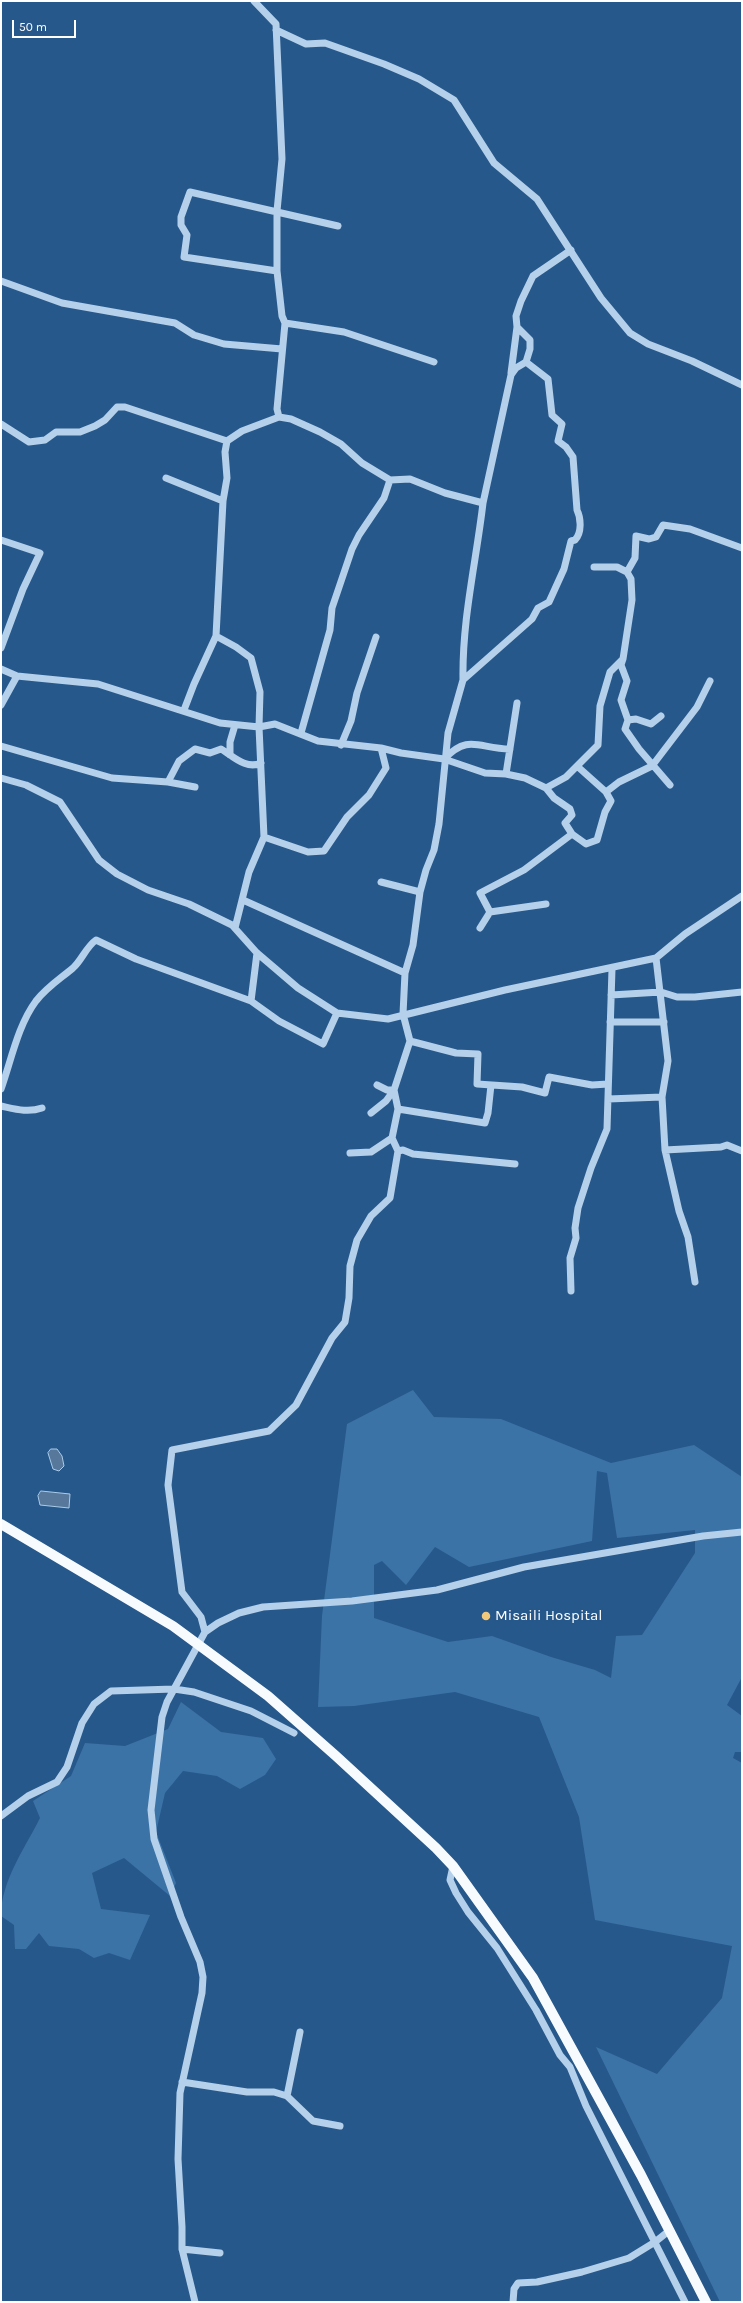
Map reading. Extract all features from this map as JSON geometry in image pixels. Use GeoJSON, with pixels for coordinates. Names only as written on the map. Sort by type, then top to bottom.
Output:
{"type":"FeatureCollection","features":[{"type":"Feature","properties":{"kind":"main road"},"geometry":{"type":"LineString","coordinates":[[1,1524],[173,1626],[286,1712],[425,1838],[453,1866],[533,1978],[670,2230],[706,2302]]}},
{"type":"Feature","properties":{"kind":"street"},"geometry":{"type":"LineString","coordinates":[[254,1],[276,24],[282,159],[277,211],[277,271],[282,316],[286,323],[282,349],[277,409],[279,417]]}},
{"type":"Feature","properties":{"kind":"street"},"geometry":{"type":"LineString","coordinates":[[276,30],[306,44],[324,42],[384,64],[420,79],[454,100],[494,163],[537,199],[572,250],[601,298],[630,333],[648,344],[692,361],[742,385]]}},
{"type":"Feature","properties":{"kind":"street"},"geometry":{"type":"LineString","coordinates":[[277,271],[184,257],[187,235],[181,225],[185,204],[190,192],[338,226]]}},
{"type":"Feature","properties":{"kind":"street"},"geometry":{"type":"LineString","coordinates":[[371,1113],[386,1101],[394,1090],[410,1041],[403,1014],[405,973],[413,944],[420,892],[426,870],[434,850],[439,824],[444,759],[448,733],[463,680],[462,643],[467,601],[481,531],[483,503],[511,375],[518,327],[516,316],[521,301],[533,276],[572,250]]}},
{"type":"Feature","properties":{"kind":"street"},"geometry":{"type":"LineString","coordinates":[[1,282],[62,303],[175,324],[194,335],[224,344],[282,349]]}},
{"type":"Feature","properties":{"kind":"street"},"geometry":{"type":"LineString","coordinates":[[286,323],[344,332],[434,362]]}},
{"type":"Feature","properties":{"kind":"street"},"geometry":{"type":"LineString","coordinates":[[511,375],[516,368],[526,362],[530,349],[530,340],[518,327]]}},
{"type":"Feature","properties":{"kind":"street"},"geometry":{"type":"LineString","coordinates":[[463,680],[532,619],[538,608],[549,602],[564,569],[571,541],[575,540],[580,533],[580,517],[576,502],[573,457],[566,447],[558,441],[562,424],[555,420],[552,415],[548,379],[526,362]]}},
{"type":"Feature","properties":{"kind":"street"},"geometry":{"type":"LineString","coordinates":[[1,424],[29,442],[45,440],[56,432],[80,432],[105,420],[117,407],[125,407],[227,441]]}},
{"type":"Feature","properties":{"kind":"street"},"geometry":{"type":"LineString","coordinates":[[184,710],[216,636],[223,501],[227,478],[225,452],[227,441],[242,431],[279,417],[291,419],[320,432],[341,444],[362,463],[390,480],[410,479],[445,493],[483,503]]}},
{"type":"Feature","properties":{"kind":"street"},"geometry":{"type":"LineString","coordinates":[[166,478],[223,501]]}},
{"type":"Feature","properties":{"kind":"street"},"geometry":{"type":"LineString","coordinates":[[301,733],[330,630],[332,608],[352,549],[359,535],[384,498],[390,480]]}},
{"type":"Feature","properties":{"kind":"street"},"geometry":{"type":"LineString","coordinates":[[627,572],[635,558],[636,536],[649,539],[656,537],[663,525],[690,529],[742,548]]}},
{"type":"Feature","properties":{"kind":"street"},"geometry":{"type":"LineString","coordinates":[[1,540],[40,553],[1,648]]}},
{"type":"Feature","properties":{"kind":"street"},"geometry":{"type":"LineString","coordinates":[[594,567],[617,567],[627,572],[631,579],[632,600],[621,665],[627,680],[621,700],[628,720],[625,729],[652,766],[670,785]]}},
{"type":"Feature","properties":{"kind":"street"},"geometry":{"type":"LineString","coordinates":[[216,636],[236,647],[250,658],[260,692],[259,727],[264,837],[249,872],[235,928]]}},
{"type":"Feature","properties":{"kind":"street"},"geometry":{"type":"LineString","coordinates":[[341,745],[351,721],[357,693],[376,637]]}},
{"type":"Feature","properties":{"kind":"street"},"geometry":{"type":"LineString","coordinates":[[546,788],[566,777],[598,745],[600,706],[603,695],[610,672],[623,659]]}},
{"type":"Feature","properties":{"kind":"street"},"geometry":{"type":"LineString","coordinates":[[1,669],[17,676],[98,684],[184,710],[220,723],[259,727],[275,724],[318,741],[341,745],[381,748],[401,753],[444,759],[485,773],[506,774],[525,778],[546,788],[554,798],[570,809],[572,815],[565,824],[572,834],[586,844],[598,840],[605,812],[610,801],[606,792],[577,766]]}},
{"type":"Feature","properties":{"kind":"street"},"geometry":{"type":"LineString","coordinates":[[1,705],[17,676]]}},
{"type":"Feature","properties":{"kind":"street"},"geometry":{"type":"LineString","coordinates":[[606,792],[619,782],[652,766],[697,707],[710,681]]}},
{"type":"Feature","properties":{"kind":"street"},"geometry":{"type":"LineString","coordinates":[[506,774],[517,702]]}},
{"type":"Feature","properties":{"kind":"street"},"geometry":{"type":"LineString","coordinates":[[628,720],[636,719],[650,724],[661,716]]}},
{"type":"Feature","properties":{"kind":"street"},"geometry":{"type":"LineString","coordinates":[[230,755],[230,742],[235,725]]}},
{"type":"Feature","properties":{"kind":"street"},"geometry":{"type":"LineString","coordinates":[[444,759],[455,747],[472,743],[510,749]]}},
{"type":"Feature","properties":{"kind":"street"},"geometry":{"type":"LineString","coordinates":[[1,746],[112,778],[168,782],[195,787]]}},
{"type":"Feature","properties":{"kind":"street"},"geometry":{"type":"LineString","coordinates":[[264,837],[308,852],[324,851],[347,817],[369,795],[386,768],[381,748]]}},
{"type":"Feature","properties":{"kind":"street"},"geometry":{"type":"LineString","coordinates":[[168,782],[179,761],[195,749],[210,753],[221,749],[245,765],[256,766],[261,763]]}},
{"type":"Feature","properties":{"kind":"street"},"geometry":{"type":"LineString","coordinates":[[1,778],[26,785],[60,802],[99,860],[117,874],[148,890],[189,904],[235,928],[257,953],[298,988],[337,1013],[388,1019],[403,1014],[505,990],[612,969],[656,958],[685,934],[740,900]]}},
{"type":"Feature","properties":{"kind":"street"},"geometry":{"type":"LineString","coordinates":[[490,912],[480,893],[524,870],[572,834]]}},
{"type":"Feature","properties":{"kind":"street"},"geometry":{"type":"LineString","coordinates":[[381,882],[420,892]]}},
{"type":"Feature","properties":{"kind":"street"},"geometry":{"type":"LineString","coordinates":[[243,900],[380,960],[405,973]]}},
{"type":"Feature","properties":{"kind":"street"},"geometry":{"type":"LineString","coordinates":[[480,928],[490,912],[546,904]]}},
{"type":"Feature","properties":{"kind":"street"},"geometry":{"type":"LineString","coordinates":[[1,1089],[21,1031],[35,1002],[46,990],[74,968],[92,943],[96,940],[136,959],[251,1001],[279,1021],[323,1044],[337,1013]]}},
{"type":"Feature","properties":{"kind":"street"},"geometry":{"type":"LineString","coordinates":[[251,1001],[257,953]]}},
{"type":"Feature","properties":{"kind":"street"},"geometry":{"type":"LineString","coordinates":[[656,958],[668,1061],[662,1098],[665,1150],[678,1211],[688,1237],[695,1282]]}},
{"type":"Feature","properties":{"kind":"street"},"geometry":{"type":"LineString","coordinates":[[571,1291],[570,1258],[576,1238],[575,1228],[577,1212],[590,1168],[607,1129],[612,969]]}},
{"type":"Feature","properties":{"kind":"street"},"geometry":{"type":"LineString","coordinates":[[611,996],[661,992],[683,997],[742,992]]}},
{"type":"Feature","properties":{"kind":"street"},"geometry":{"type":"LineString","coordinates":[[610,1022],[664,1022]]}},
{"type":"Feature","properties":{"kind":"street"},"geometry":{"type":"LineString","coordinates":[[410,1041],[456,1053],[478,1054],[477,1084],[522,1087],[545,1093],[549,1078],[592,1085],[608,1084]]}},
{"type":"Feature","properties":{"kind":"street"},"geometry":{"type":"LineString","coordinates":[[377,1085],[387,1090],[394,1090]]}},
{"type":"Feature","properties":{"kind":"street"},"geometry":{"type":"LineString","coordinates":[[398,1109],[485,1123],[488,1113],[491,1085]]}},
{"type":"Feature","properties":{"kind":"street"},"geometry":{"type":"LineString","coordinates":[[206,1632],[201,1617],[182,1592],[168,1485],[172,1450],[269,1431],[296,1405],[332,1338],[345,1322],[349,1298],[350,1266],[357,1240],[371,1216],[390,1198],[398,1150],[392,1138],[398,1109],[394,1090]]}},
{"type":"Feature","properties":{"kind":"street"},"geometry":{"type":"LineString","coordinates":[[608,1099],[662,1098]]}},
{"type":"Feature","properties":{"kind":"street"},"geometry":{"type":"LineString","coordinates":[[1,1106],[33,1111],[42,1108]]}},
{"type":"Feature","properties":{"kind":"street"},"geometry":{"type":"LineString","coordinates":[[350,1153],[371,1152],[392,1138]]}},
{"type":"Feature","properties":{"kind":"street"},"geometry":{"type":"LineString","coordinates":[[665,1150],[727,1145],[742,1151]]}},
{"type":"Feature","properties":{"kind":"street"},"geometry":{"type":"LineString","coordinates":[[398,1150],[403,1150],[413,1154],[515,1164]]}},
{"type":"Feature","properties":{"kind":"street"},"geometry":{"type":"LineString","coordinates":[[195,2302],[182,2249],[178,2159],[182,2082],[202,1993],[203,1977],[200,1962],[180,1917],[154,1839],[151,1810],[162,1717],[174,1689],[206,1632],[218,1623],[240,1613],[263,1607],[352,1601],[437,1590],[524,1567],[703,1536],[742,1532]]}},
{"type":"Feature","properties":{"kind":"street"},"geometry":{"type":"LineString","coordinates":[[1,1816],[28,1796],[57,1782],[67,1767],[82,1723],[94,1704],[112,1691],[174,1689],[214,1697],[251,1711],[294,1733]]}},
{"type":"Feature","properties":{"kind":"street"},"geometry":{"type":"LineString","coordinates":[[453,1866],[450,1880],[456,1893],[468,1912],[497,1948],[536,2010],[560,2055],[570,2067],[586,2106],[686,2302]]}},
{"type":"Feature","properties":{"kind":"street"},"geometry":{"type":"LineString","coordinates":[[287,2096],[300,2032]]}},
{"type":"Feature","properties":{"kind":"street"},"geometry":{"type":"LineString","coordinates":[[182,2082],[247,2092],[274,2092],[287,2096],[309,2119],[340,2126]]}},
{"type":"Feature","properties":{"kind":"street"},"geometry":{"type":"LineString","coordinates":[[513,2302],[514,2290],[518,2284],[537,2282],[582,2272],[629,2258],[655,2242],[670,2230]]}},
{"type":"Feature","properties":{"kind":"street"},"geometry":{"type":"LineString","coordinates":[[182,2249],[220,2253]]}},
{"type":"Feature","properties":{"kind":"shaded area"},"geometry":{"type":"Polygon","coordinates":[[[413,1390],[434,1417],[501,1419],[611,1463],[694,1445],[742,1477],[742,1677],[727,1705],[742,1716],[742,1752],[735,1752],[733,1758],[742,1763],[742,2302],[720,2302],[596,2047],[657,2074],[722,1998],[732,1946],[595,1920],[579,1817],[539,1717],[455,1692],[354,1706],[318,1707],[322,1616],[347,1424],[413,1390]],[[597,1471],[592,1541],[469,1567],[435,1547],[406,1585],[382,1561],[374,1565],[374,1618],[448,1642],[492,1636],[551,1657],[595,1670],[611,1678],[616,1636],[642,1635],[695,1553],[695,1530],[617,1538],[607,1473],[597,1471]]]}},
{"type":"Feature","properties":{"kind":"shaded area"},"geometry":{"type":"Polygon","coordinates":[[[51,1449],[57,1449],[62,1456],[64,1466],[59,1471],[53,1469],[48,1453],[51,1449]]]}},
{"type":"Feature","properties":{"kind":"shaded area"},"geometry":{"type":"Polygon","coordinates":[[[41,1491],[70,1494],[69,1508],[40,1505],[38,1496],[41,1491]]]}},
{"type":"Feature","properties":{"kind":"shaded area"},"geometry":{"type":"Polygon","coordinates":[[[181,1702],[221,1732],[263,1738],[276,1759],[265,1775],[240,1789],[217,1776],[183,1771],[165,1793],[156,1832],[176,1883],[170,1896],[124,1858],[92,1873],[101,1909],[150,1915],[130,1960],[109,1953],[94,1958],[79,1949],[49,1946],[39,1933],[26,1949],[15,1949],[14,1925],[1,1916],[2,1903],[9,1878],[40,1818],[33,1801],[71,1776],[85,1743],[125,1746],[168,1729],[181,1702]]]}},
{"type":"Feature","properties":{"kind":"place","name":"Misaili Hospital"},"geometry":{"type":"Point","coordinates":[486,1616]}}]}
